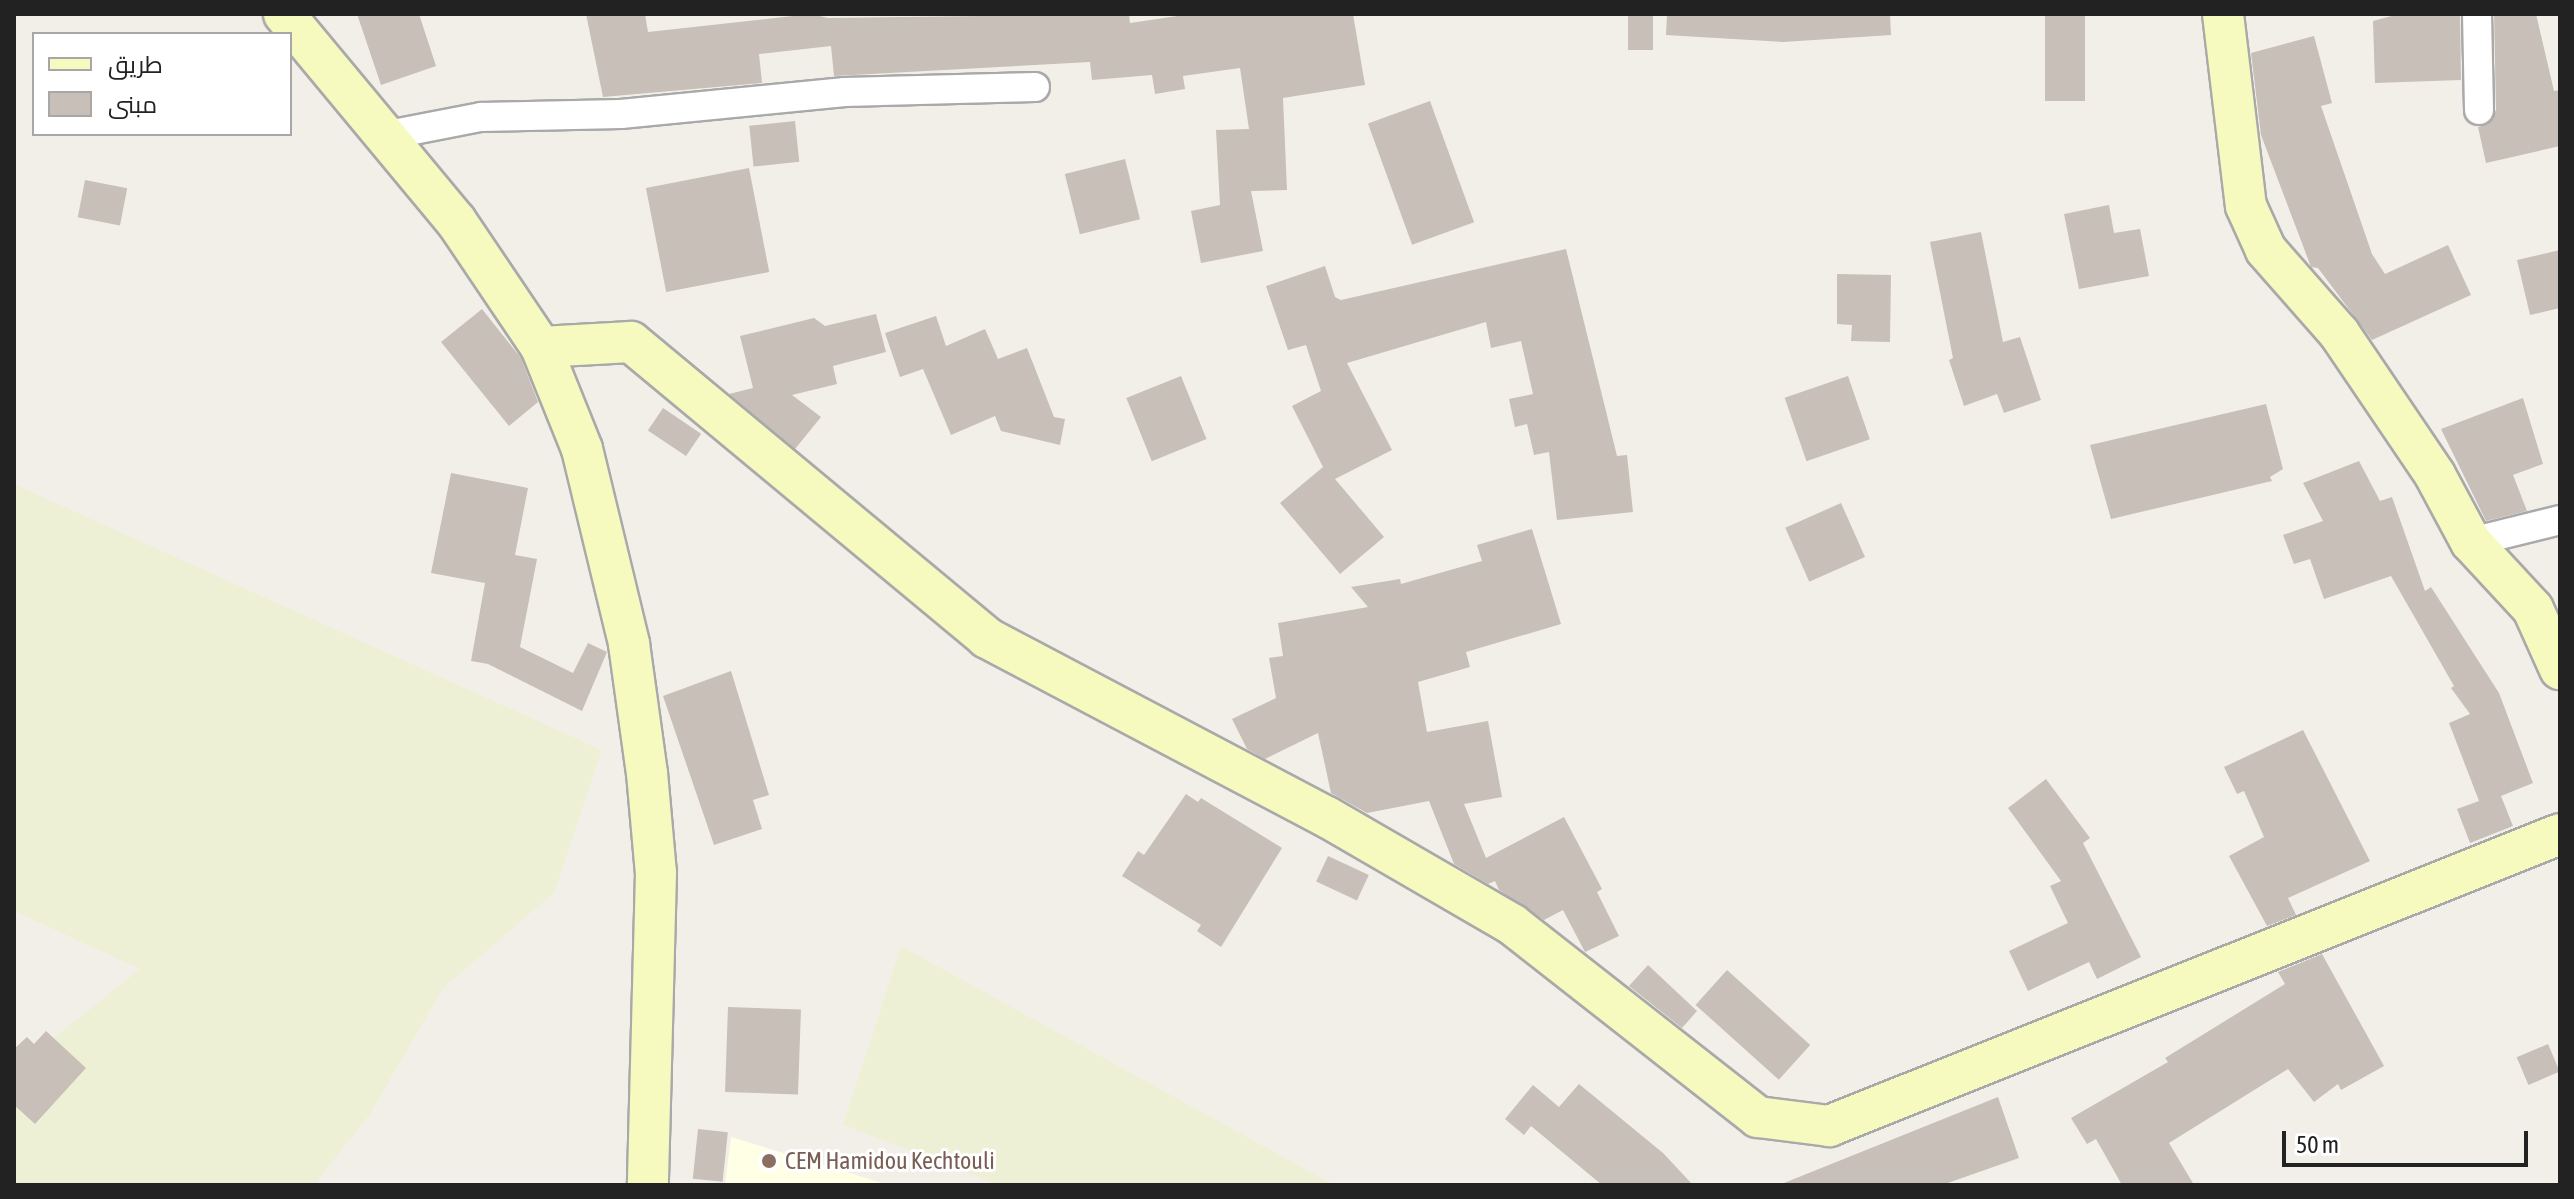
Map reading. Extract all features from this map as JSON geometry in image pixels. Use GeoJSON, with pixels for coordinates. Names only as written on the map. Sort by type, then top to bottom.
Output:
{"type":"FeatureCollection","features":[{"type":"Feature","properties":{"kind":"street"},"geometry":{"type":"LineString","coordinates":[[2223,14],[2246,206],[2266,250],[2339,333],[2435,475],[2471,542],[2546,608],[2560,669]]}},
{"type":"Feature","properties":{"kind":"street"},"geometry":{"type":"LineString","coordinates":[[2477,14],[2479,110]]}},
{"type":"Feature","properties":{"kind":"street"},"geometry":{"type":"LineString","coordinates":[[299,20],[456,221],[541,347],[582,449],[629,644],[647,773],[656,873],[648,1185]]}},
{"type":"Feature","properties":{"kind":"street"},"geometry":{"type":"LineString","coordinates":[[388,135],[481,117],[621,114],[832,93],[1035,87]]}},
{"type":"Feature","properties":{"kind":"street"},"geometry":{"type":"LineString","coordinates":[[541,347],[631,342],[987,638],[1327,817],[1513,925],[1758,1117],[1829,1126],[2560,834]]}},
{"type":"Feature","properties":{"kind":"street"},"geometry":{"type":"LineString","coordinates":[[2471,542],[2560,520]]}},
{"type":"Feature","properties":{"kind":"shaded area"},"geometry":{"type":"Polygon","coordinates":[[[14,484],[602,750],[554,893],[443,988],[370,1114],[314,1185],[14,1185],[14,1070],[140,969],[14,911],[14,484]]]}},
{"type":"Feature","properties":{"kind":"shaded area"},"geometry":{"type":"Polygon","coordinates":[[[901,946],[1334,1185],[999,1185],[843,1125],[901,946]]]}},
{"type":"Feature","properties":{"kind":"shaded area","name":"CEM Hamidou Kechtouli"},"geometry":{"type":"Polygon","coordinates":[[[731,1137],[889,1185],[725,1185],[731,1137]]]}},
{"type":"Feature","properties":{"kind":"building"},"geometry":{"type":"Polygon","coordinates":[[[357,14],[419,14],[436,66],[381,85],[357,14]]]}},
{"type":"Feature","properties":{"kind":"building"},"geometry":{"type":"Polygon","coordinates":[[[586,14],[645,14],[648,32],[811,14],[828,18],[1129,14],[1130,23],[1191,14],[1353,14],[1365,85],[1283,98],[1287,190],[1251,191],[1263,251],[1201,263],[1191,211],[1220,205],[1216,130],[1249,129],[1240,68],[1183,76],[1185,89],[1155,94],[1152,75],[1092,80],[1090,62],[834,76],[831,46],[759,54],[762,83],[603,97],[586,14]]]}},
{"type":"Feature","properties":{"kind":"building"},"geometry":{"type":"Polygon","coordinates":[[[1628,14],[1653,14],[1653,50],[1628,50],[1628,14]]]}},
{"type":"Feature","properties":{"kind":"building"},"geometry":{"type":"Polygon","coordinates":[[[1667,14],[1890,14],[1891,35],[1783,42],[1666,35],[1667,14]]]}},
{"type":"Feature","properties":{"kind":"building"},"geometry":{"type":"Polygon","coordinates":[[[2045,14],[2085,14],[2085,101],[2045,101],[2045,14]]]}},
{"type":"Feature","properties":{"kind":"building"},"geometry":{"type":"Polygon","coordinates":[[[2399,14],[2460,14],[2461,80],[2375,83],[2373,21],[2399,14]]]}},
{"type":"Feature","properties":{"kind":"building"},"geometry":{"type":"Polygon","coordinates":[[[2494,14],[2536,14],[2554,91],[2560,90],[2560,146],[2486,163],[2478,127],[2488,124],[2496,110],[2494,14]]]}},
{"type":"Feature","properties":{"kind":"building"},"geometry":{"type":"Polygon","coordinates":[[[2314,36],[2332,103],[2321,106],[2372,254],[2385,274],[2448,245],[2471,295],[2372,340],[2318,268],[2311,267],[2261,135],[2251,53],[2314,36]]]}},
{"type":"Feature","properties":{"kind":"building"},"geometry":{"type":"Polygon","coordinates":[[[1430,101],[1474,222],[1412,245],[1368,124],[1430,101]]]}},
{"type":"Feature","properties":{"kind":"building"},"geometry":{"type":"Polygon","coordinates":[[[795,121],[799,162],[754,167],[749,126],[795,121]]]}},
{"type":"Feature","properties":{"kind":"building"},"geometry":{"type":"Polygon","coordinates":[[[1125,159],[1140,219],[1080,234],[1065,174],[1125,159]]]}},
{"type":"Feature","properties":{"kind":"building"},"geometry":{"type":"Polygon","coordinates":[[[749,168],[769,272],[666,292],[646,188],[749,168]]]}},
{"type":"Feature","properties":{"kind":"building"},"geometry":{"type":"Polygon","coordinates":[[[85,180],[127,188],[120,226],[78,217],[85,180]]]}},
{"type":"Feature","properties":{"kind":"building"},"geometry":{"type":"Polygon","coordinates":[[[2109,205],[2114,233],[2140,229],[2149,276],[2079,289],[2064,214],[2109,205]]]}},
{"type":"Feature","properties":{"kind":"building"},"geometry":{"type":"Polygon","coordinates":[[[1981,232],[2003,342],[2020,337],[2041,400],[2004,413],[1997,394],[1964,406],[1949,360],[1953,358],[1930,242],[1981,232]]]}},
{"type":"Feature","properties":{"kind":"building"},"geometry":{"type":"Polygon","coordinates":[[[1566,249],[1617,456],[1627,455],[1633,512],[1557,520],[1549,452],[1534,455],[1527,424],[1515,427],[1509,399],[1533,394],[1521,341],[1491,348],[1486,322],[1347,363],[1392,450],[1335,479],[1384,537],[1340,574],[1280,503],[1323,467],[1292,406],[1321,391],[1306,345],[1288,350],[1266,286],[1325,266],[1335,297],[1341,300],[1566,249]]]}},
{"type":"Feature","properties":{"kind":"building"},"geometry":{"type":"Polygon","coordinates":[[[2560,250],[2560,308],[2530,315],[2517,260],[2560,250]]]}},
{"type":"Feature","properties":{"kind":"building"},"geometry":{"type":"Polygon","coordinates":[[[1837,274],[1891,275],[1890,342],[1851,341],[1852,325],[1837,324],[1837,274]]]}},
{"type":"Feature","properties":{"kind":"building"},"geometry":{"type":"Polygon","coordinates":[[[482,309],[521,358],[538,402],[509,426],[441,342],[482,309]]]}},
{"type":"Feature","properties":{"kind":"building"},"geometry":{"type":"Polygon","coordinates":[[[876,314],[886,352],[833,366],[837,384],[792,395],[821,417],[795,449],[729,394],[753,388],[740,336],[814,318],[825,326],[876,314]]]}},
{"type":"Feature","properties":{"kind":"building"},"geometry":{"type":"Polygon","coordinates":[[[936,316],[946,346],[985,329],[998,359],[1027,348],[1054,417],[1065,419],[1060,445],[1001,431],[995,416],[951,435],[923,369],[900,377],[885,333],[936,316]]]}},
{"type":"Feature","properties":{"kind":"building"},"geometry":{"type":"Polygon","coordinates":[[[1181,376],[1206,439],[1152,461],[1126,398],[1181,376]]]}},
{"type":"Feature","properties":{"kind":"building"},"geometry":{"type":"Polygon","coordinates":[[[1848,376],[1870,439],[1806,461],[1785,398],[1848,376]]]}},
{"type":"Feature","properties":{"kind":"building"},"geometry":{"type":"Polygon","coordinates":[[[2523,398],[2543,464],[2513,475],[2527,511],[2486,521],[2441,429],[2523,398]]]}},
{"type":"Feature","properties":{"kind":"building"},"geometry":{"type":"Polygon","coordinates":[[[2266,404],[2283,469],[2270,477],[2272,481],[2111,519],[2090,445],[2266,404]]]}},
{"type":"Feature","properties":{"kind":"building"},"geometry":{"type":"Polygon","coordinates":[[[663,408],[701,434],[686,456],[648,430],[663,408]]]}},
{"type":"Feature","properties":{"kind":"building"},"geometry":{"type":"Polygon","coordinates":[[[2359,461],[2380,501],[2392,497],[2425,591],[2431,587],[2499,693],[2533,783],[2501,796],[2513,826],[2470,843],[2457,809],[2479,801],[2449,723],[2470,714],[2451,688],[2454,686],[2391,576],[2324,599],[2310,559],[2294,564],[2283,535],[2323,521],[2303,483],[2359,461]]]}},
{"type":"Feature","properties":{"kind":"building"},"geometry":{"type":"Polygon","coordinates":[[[451,473],[528,488],[515,555],[537,559],[520,647],[573,673],[588,643],[607,652],[582,711],[488,664],[471,661],[485,583],[431,573],[451,473]]]}},
{"type":"Feature","properties":{"kind":"building"},"geometry":{"type":"Polygon","coordinates":[[[1841,503],[1865,557],[1809,582],[1785,528],[1841,503]]]}},
{"type":"Feature","properties":{"kind":"building"},"geometry":{"type":"Polygon","coordinates":[[[1532,529],[1561,624],[1466,652],[1470,667],[1418,682],[1427,732],[1488,721],[1502,797],[1464,804],[1486,858],[1564,817],[1602,889],[1597,892],[1619,936],[1585,952],[1563,910],[1544,920],[1499,890],[1495,881],[1488,884],[1454,864],[1429,801],[1367,813],[1331,793],[1318,733],[1265,759],[1247,749],[1232,719],[1276,698],[1269,658],[1283,656],[1278,623],[1368,607],[1351,587],[1400,579],[1401,584],[1482,561],[1477,545],[1532,529]]]}},
{"type":"Feature","properties":{"kind":"building"},"geometry":{"type":"Polygon","coordinates":[[[731,671],[769,795],[753,800],[762,829],[714,845],[663,696],[731,671]]]}},
{"type":"Feature","properties":{"kind":"building"},"geometry":{"type":"Polygon","coordinates":[[[2303,730],[2370,861],[2288,898],[2296,915],[2267,926],[2229,856],[2264,837],[2244,791],[2237,794],[2224,767],[2303,730]]]}},
{"type":"Feature","properties":{"kind":"building"},"geometry":{"type":"Polygon","coordinates":[[[2046,779],[2090,838],[2083,843],[2141,957],[2097,979],[2089,962],[2028,991],[2009,951],[2068,923],[2050,886],[2061,881],[2008,808],[2046,779]]]}},
{"type":"Feature","properties":{"kind":"building"},"geometry":{"type":"Polygon","coordinates":[[[1186,794],[1198,802],[1201,798],[1282,848],[1221,947],[1197,931],[1201,925],[1122,876],[1138,851],[1144,855],[1186,794]]]}},
{"type":"Feature","properties":{"kind":"building"},"geometry":{"type":"Polygon","coordinates":[[[1328,856],[1369,875],[1357,900],[1316,881],[1328,856]]]}},
{"type":"Feature","properties":{"kind":"building"},"geometry":{"type":"Polygon","coordinates":[[[2322,954],[2384,1066],[2341,1090],[2338,1084],[2314,1102],[2288,1069],[2169,1143],[2194,1185],[2122,1185],[2096,1139],[2087,1144],[2071,1118],[2168,1062],[2165,1058],[2285,984],[2278,972],[2322,954]]]}},
{"type":"Feature","properties":{"kind":"building"},"geometry":{"type":"Polygon","coordinates":[[[1648,965],[1697,1011],[1682,1028],[1629,986],[1648,965]]]}},
{"type":"Feature","properties":{"kind":"building"},"geometry":{"type":"Polygon","coordinates":[[[1727,970],[1810,1045],[1779,1080],[1696,1005],[1727,970]]]}},
{"type":"Feature","properties":{"kind":"building"},"geometry":{"type":"Polygon","coordinates":[[[728,1007],[801,1010],[798,1094],[725,1092],[728,1007]]]}},
{"type":"Feature","properties":{"kind":"building"},"geometry":{"type":"Polygon","coordinates":[[[46,1031],[86,1068],[35,1124],[14,1105],[14,1049],[27,1037],[34,1044],[46,1031]]]}},
{"type":"Feature","properties":{"kind":"building"},"geometry":{"type":"Polygon","coordinates":[[[2548,1044],[2560,1072],[2528,1085],[2517,1057],[2548,1044]]]}},
{"type":"Feature","properties":{"kind":"building"},"geometry":{"type":"Polygon","coordinates":[[[1579,1084],[1663,1153],[1693,1185],[1602,1185],[1531,1126],[1524,1135],[1505,1119],[1533,1085],[1559,1107],[1579,1084]]]}},
{"type":"Feature","properties":{"kind":"building"},"geometry":{"type":"Polygon","coordinates":[[[1998,1097],[2019,1158],[1942,1185],[1779,1185],[1998,1097]]]}},
{"type":"Feature","properties":{"kind":"building"},"geometry":{"type":"Polygon","coordinates":[[[698,1129],[728,1132],[723,1182],[693,1179],[698,1129]]]}},
{"type":"Feature","properties":{"kind":"place","name":"CEM Hamidou Kechtouli"},"geometry":{"type":"Point","coordinates":[769,1161]}}]}
